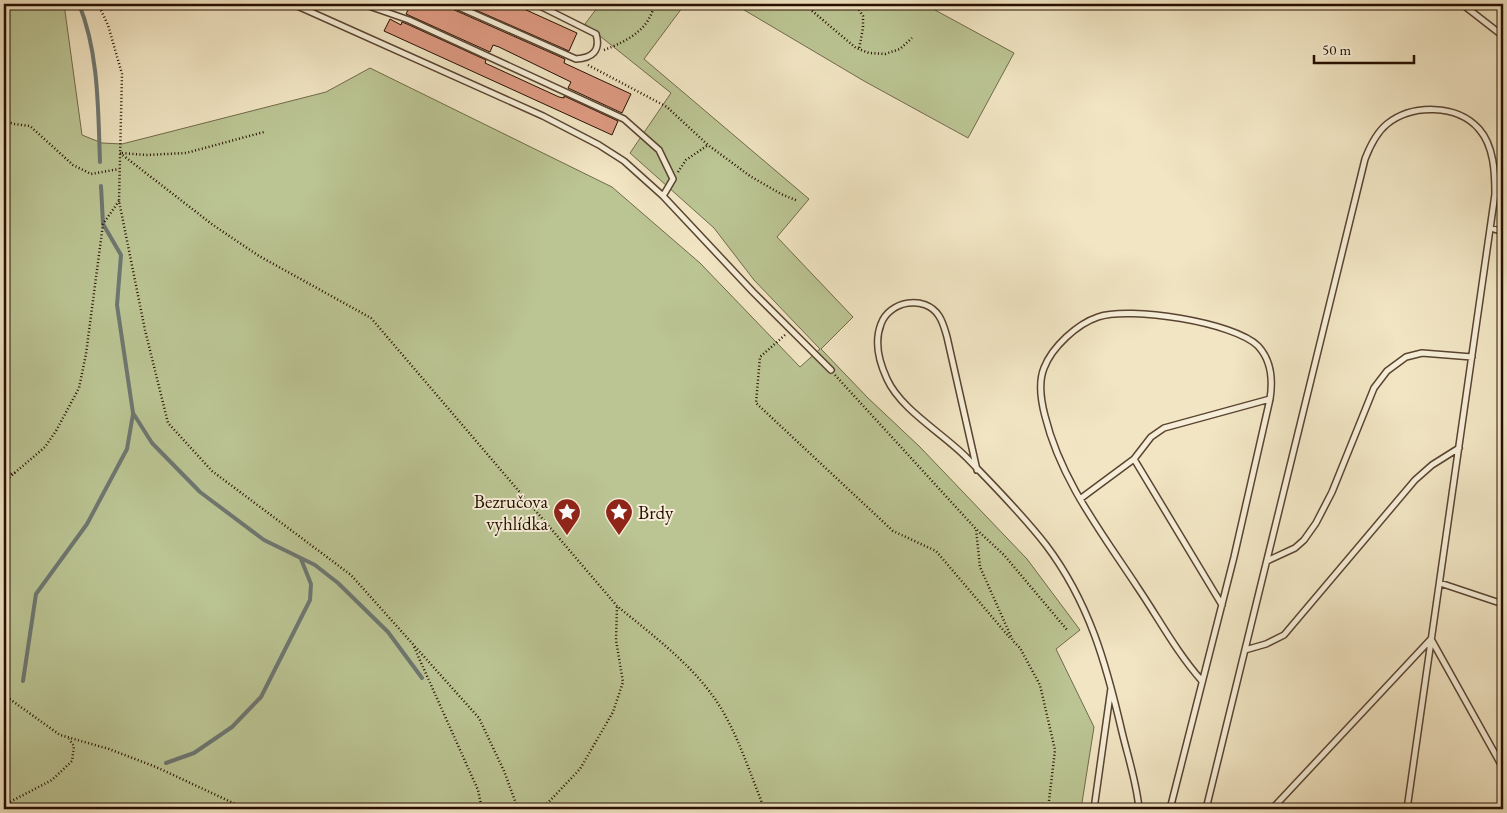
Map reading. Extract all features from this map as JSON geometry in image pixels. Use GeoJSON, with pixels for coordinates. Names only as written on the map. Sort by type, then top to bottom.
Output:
{"type":"FeatureCollection","features":[{"type":"Feature","properties":{"kind":"lane"},"geometry":{"type":"LineString","coordinates":[[293,4],[543,116],[599,145],[624,161],[663,196],[831,370]]}},
{"type":"Feature","properties":{"kind":"lane"},"geometry":{"type":"LineString","coordinates":[[363,4],[409,20],[624,119],[659,150],[673,178],[663,196]]}},
{"type":"Feature","properties":{"kind":"lane"},"geometry":{"type":"LineString","coordinates":[[452,4],[576,59],[594,54],[597,46],[596,34],[536,4]]}},
{"type":"Feature","properties":{"kind":"lane"},"geometry":{"type":"LineString","coordinates":[[1462,4],[1503,36]]}},
{"type":"Feature","properties":{"kind":"lane"},"geometry":{"type":"LineString","coordinates":[[1206,809],[1365,159],[1379,131],[1396,118],[1422,110],[1441,110],[1456,114],[1473,123],[1484,136],[1493,164],[1495,194],[1407,809]]}},
{"type":"Feature","properties":{"kind":"lane"},"geometry":{"type":"LineString","coordinates":[[1491,228],[1503,232]]}},
{"type":"Feature","properties":{"kind":"lane"},"geometry":{"type":"LineString","coordinates":[[978,470],[947,336],[940,317],[931,307],[922,303],[910,302],[900,305],[886,315],[879,330],[879,353],[888,380],[895,392],[906,404],[961,453],[1026,521],[1046,545],[1064,573],[1080,600],[1094,630],[1112,686],[1139,808],[1152,809]]}},
{"type":"Feature","properties":{"kind":"lane"},"geometry":{"type":"LineString","coordinates":[[1170,809],[1222,605],[1270,399],[1272,373],[1266,358],[1254,344],[1239,334],[1194,321],[1142,314],[1111,314],[1096,317],[1070,335],[1053,351],[1044,367],[1040,388],[1043,410],[1054,450],[1092,521],[1138,587],[1190,668],[1202,681]]}},
{"type":"Feature","properties":{"kind":"lane"},"geometry":{"type":"LineString","coordinates":[[1267,562],[1295,548],[1304,540],[1316,523],[1332,492],[1374,388],[1387,371],[1406,356],[1422,353],[1472,356]]}},
{"type":"Feature","properties":{"kind":"lane"},"geometry":{"type":"LineString","coordinates":[[1080,499],[1134,459],[1151,437],[1164,428],[1270,399]]}},
{"type":"Feature","properties":{"kind":"lane"},"geometry":{"type":"LineString","coordinates":[[1245,650],[1266,644],[1284,635],[1415,480],[1432,465],[1459,448]]}},
{"type":"Feature","properties":{"kind":"lane"},"geometry":{"type":"LineString","coordinates":[[1134,459],[1222,605]]}},
{"type":"Feature","properties":{"kind":"lane"},"geometry":{"type":"LineString","coordinates":[[1440,583],[1503,604]]}},
{"type":"Feature","properties":{"kind":"lane"},"geometry":{"type":"LineString","coordinates":[[1432,638],[1503,768]]}},
{"type":"Feature","properties":{"kind":"lane"},"geometry":{"type":"LineString","coordinates":[[1272,809],[1432,638]]}},
{"type":"Feature","properties":{"kind":"lane"},"geometry":{"type":"LineString","coordinates":[[1094,809],[1112,686]]}},
{"type":"Feature","properties":{"kind":"path"},"geometry":{"type":"LineString","coordinates":[[98,4],[108,25],[122,74],[119,201],[144,330],[168,423],[212,471],[351,575],[413,643],[479,718],[504,771],[518,809]]}},
{"type":"Feature","properties":{"kind":"path"},"geometry":{"type":"LineString","coordinates":[[594,54],[616,45],[636,33],[647,22],[656,4]]}},
{"type":"Feature","properties":{"kind":"path"},"geometry":{"type":"LineString","coordinates":[[804,4],[859,49],[869,53],[885,54],[900,49],[912,38]]}},
{"type":"Feature","properties":{"kind":"path"},"geometry":{"type":"LineString","coordinates":[[855,4],[863,16],[859,49]]}},
{"type":"Feature","properties":{"kind":"path"},"geometry":{"type":"LineString","coordinates":[[576,59],[667,107],[708,145],[750,176],[781,194],[798,201]]}},
{"type":"Feature","properties":{"kind":"path"},"geometry":{"type":"LineString","coordinates":[[4,121],[30,126],[73,165],[91,174],[119,169]]}},
{"type":"Feature","properties":{"kind":"path"},"geometry":{"type":"LineString","coordinates":[[120,153],[146,155],[186,153],[264,132]]}},
{"type":"Feature","properties":{"kind":"path"},"geometry":{"type":"LineString","coordinates":[[673,178],[686,160],[708,145]]}},
{"type":"Feature","properties":{"kind":"path"},"geometry":{"type":"LineString","coordinates":[[120,153],[213,225],[259,256],[371,318],[617,606],[664,645],[704,684],[727,717],[758,792],[763,809]]}},
{"type":"Feature","properties":{"kind":"path"},"geometry":{"type":"LineString","coordinates":[[4,482],[45,447],[56,431],[79,388],[86,354],[103,224],[119,201]]}},
{"type":"Feature","properties":{"kind":"path"},"geometry":{"type":"LineString","coordinates":[[791,329],[760,357],[756,403],[893,531],[936,551],[1020,648],[1040,686],[1055,750],[1048,809]]}},
{"type":"Feature","properties":{"kind":"path"},"geometry":{"type":"LineString","coordinates":[[831,370],[976,529],[1004,555],[1068,631]]}},
{"type":"Feature","properties":{"kind":"path"},"geometry":{"type":"LineString","coordinates":[[4,476],[18,471]]}},
{"type":"Feature","properties":{"kind":"path"},"geometry":{"type":"LineString","coordinates":[[976,529],[980,567],[1013,642]]}},
{"type":"Feature","properties":{"kind":"path"},"geometry":{"type":"LineString","coordinates":[[542,809],[580,769],[613,712],[623,682],[616,640],[617,606]]}},
{"type":"Feature","properties":{"kind":"path"},"geometry":{"type":"LineString","coordinates":[[413,643],[478,790],[482,809]]}},
{"type":"Feature","properties":{"kind":"path"},"geometry":{"type":"LineString","coordinates":[[4,695],[60,735],[109,749],[156,767],[246,809]]}},
{"type":"Feature","properties":{"kind":"path"},"geometry":{"type":"LineString","coordinates":[[4,805],[52,780],[72,761],[74,746],[69,738]]}},
{"type":"Feature","properties":{"kind":"green space"},"geometry":{"type":"Polygon","coordinates":[[[4,4],[64,4],[82,135],[102,143],[122,144],[326,92],[370,68],[612,187],[700,263],[800,367],[820,349],[754,280],[714,228],[630,153],[671,93],[585,24],[600,4],[685,4],[644,59],[809,199],[777,237],[853,317],[821,349],[868,398],[920,447],[1027,559],[1080,630],[1056,649],[1094,727],[1081,809],[4,809],[4,4]]]}},
{"type":"Feature","properties":{"kind":"green space"},"geometry":{"type":"Polygon","coordinates":[[[734,4],[924,4],[1014,53],[968,138],[864,81],[734,4]]]}},
{"type":"Feature","properties":{"kind":"building"},"geometry":{"type":"Polygon","coordinates":[[[411,4],[448,4],[450,8],[565,59],[564,63],[631,94],[622,113],[568,88],[571,82],[499,47],[493,45],[490,52],[406,14],[411,4]]]}},
{"type":"Feature","properties":{"kind":"building"},"geometry":{"type":"Polygon","coordinates":[[[462,4],[513,4],[577,33],[569,51],[462,4]]]}},
{"type":"Feature","properties":{"kind":"building"},"geometry":{"type":"Polygon","coordinates":[[[390,19],[401,25],[402,22],[407,24],[486,60],[485,63],[559,97],[564,98],[564,96],[618,121],[612,135],[384,31],[390,19]]]}},
{"type":"Feature","properties":{"kind":"waterway"},"geometry":{"type":"LineString","coordinates":[[79,4],[86,23],[94,62],[98,102],[100,162]]}},
{"type":"Feature","properties":{"kind":"waterway"},"geometry":{"type":"LineString","coordinates":[[101,186],[103,224],[121,255],[117,305],[133,413],[152,443],[200,492],[264,540],[315,565],[338,583],[388,632],[422,678]]}},
{"type":"Feature","properties":{"kind":"waterway"},"geometry":{"type":"LineString","coordinates":[[23,681],[36,594],[87,524],[127,449],[133,414]]}},
{"type":"Feature","properties":{"kind":"waterway"},"geometry":{"type":"LineString","coordinates":[[166,763],[194,753],[232,727],[261,697],[310,600],[311,584],[301,559]]}},
{"type":"Feature","properties":{"kind":"place","name":"Bezručova vyhlídka"},"geometry":{"type":"Point","coordinates":[567,536]}},
{"type":"Feature","properties":{"kind":"place","name":"Brdy"},"geometry":{"type":"Point","coordinates":[619,536]}}]}
